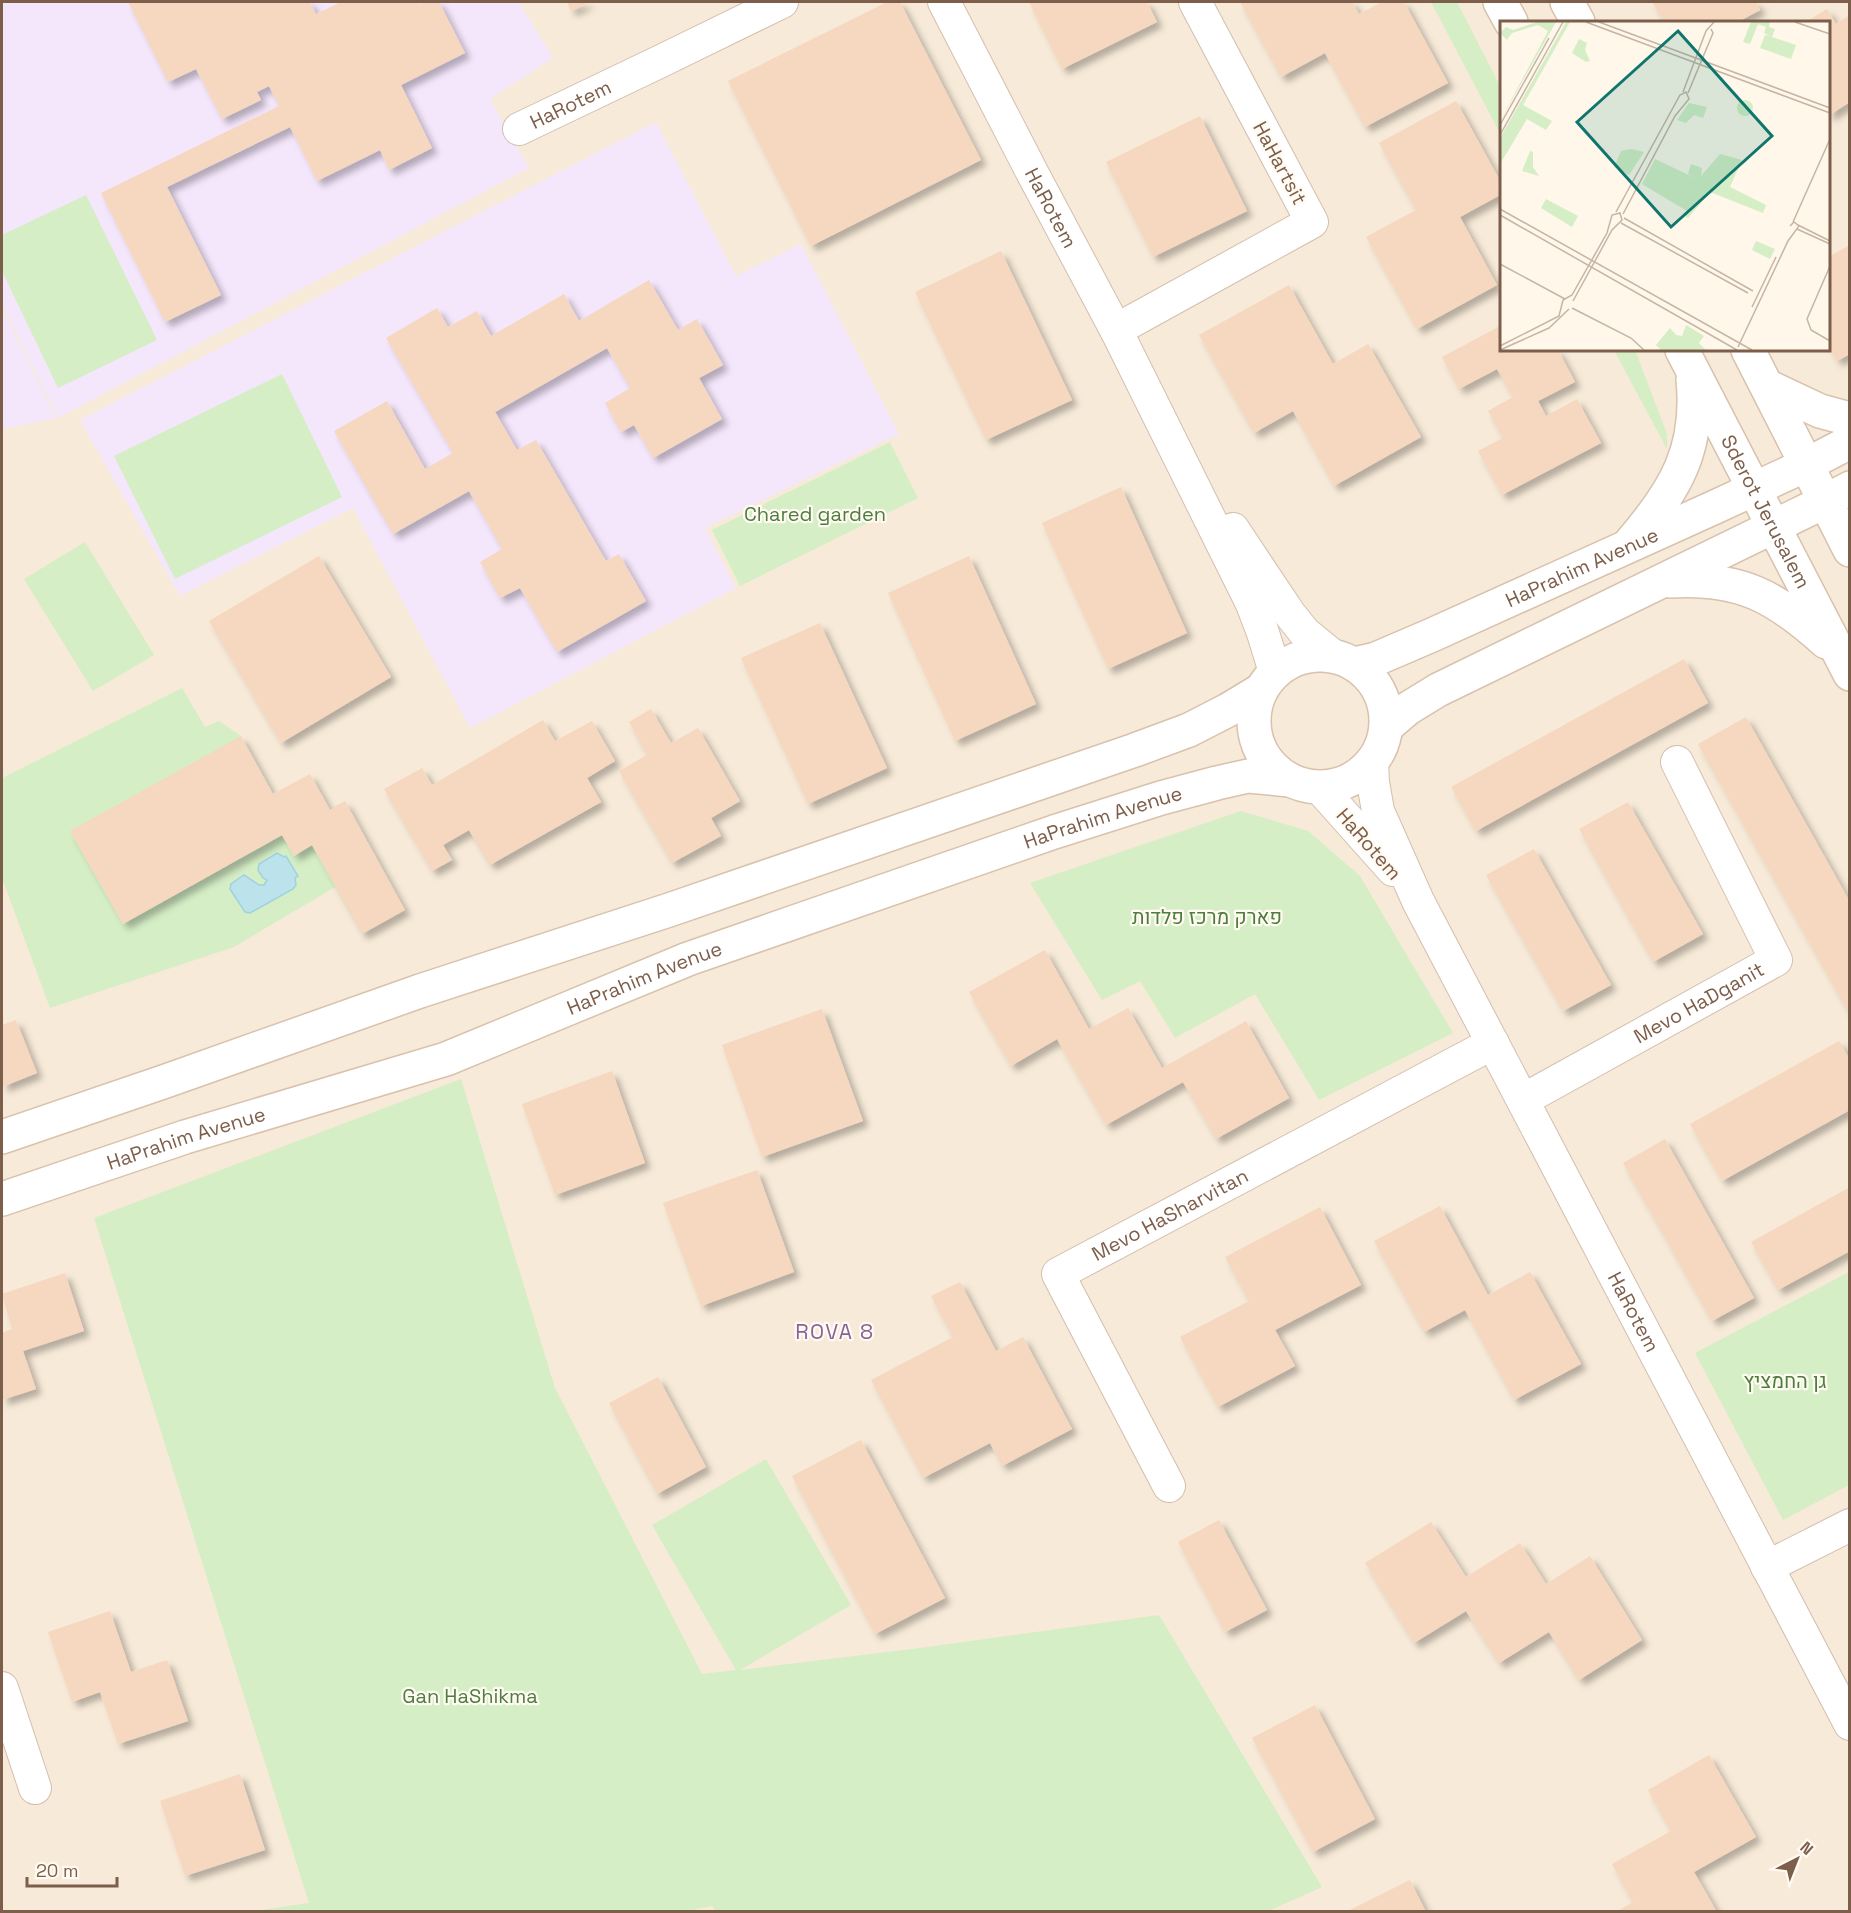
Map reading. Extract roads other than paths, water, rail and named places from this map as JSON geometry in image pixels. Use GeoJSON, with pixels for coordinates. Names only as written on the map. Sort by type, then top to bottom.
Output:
{"type":"FeatureCollection","features":[{"type":"Feature","properties":{"kind":"street","name":"HaRotem"},"geometry":{"type":"LineString","coordinates":[[519,129],[782,2]]}},
{"type":"Feature","properties":{"kind":"street","name":"HaRotem"},"geometry":{"type":"LineString","coordinates":[[944,2],[1116,330],[1252,604],[1263,633],[1268,681]]}},
{"type":"Feature","properties":{"kind":"street","name":"HaHartsit"},"geometry":{"type":"LineString","coordinates":[[1116,330],[1312,222],[1195,2]]}},
{"type":"Feature","properties":{"kind":"street"},"geometry":{"type":"LineString","coordinates":[[1500,2],[1510,21]]}},
{"type":"Feature","properties":{"kind":"street"},"geometry":{"type":"LineString","coordinates":[[1567,2],[1577,21]]}},
{"type":"Feature","properties":{"kind":"street"},"geometry":{"type":"LineString","coordinates":[[1749,351],[1806,465],[1837,495],[1850,550]]}},
{"type":"Feature","properties":{"kind":"street"},"geometry":{"type":"LineString","coordinates":[[1626,547],[1660,506],[1682,468],[1693,433],[1696,404],[1687,360]]}},
{"type":"Feature","properties":{"kind":"street","name":"Sderot Jerusalem"},"geometry":{"type":"LineString","coordinates":[[1687,360],[1772,528],[1844,663]]}},
{"type":"Feature","properties":{"kind":"street"},"geometry":{"type":"LineString","coordinates":[[1767,387],[1813,408],[1850,419]]}},
{"type":"Feature","properties":{"kind":"street","name":"HaRotem"},"geometry":{"type":"LineString","coordinates":[[1157,415],[1289,613],[1305,633],[1343,660]]}},
{"type":"Feature","properties":{"kind":"street","name":"HaPrahim Avenue"},"geometry":{"type":"LineString","coordinates":[[1343,660],[1376,659],[1398,650],[1754,489],[1850,442]]}},
{"type":"Feature","properties":{"kind":"street"},"geometry":{"type":"LineString","coordinates":[[1386,727],[1407,709],[1438,690],[1837,495]]}},
{"type":"Feature","properties":{"kind":"street"},"geometry":{"type":"LineString","coordinates":[[1663,581],[1694,579],[1720,581],[1761,594],[1807,625],[1844,663]]}},
{"type":"Feature","properties":{"kind":"street"},"geometry":{"type":"LineString","coordinates":[[2,1137],[420,991],[669,910],[1135,750],[1189,730],[1228,710],[1292,660],[1311,655],[1343,660],[1368,675],[1379,691],[1385,708],[1386,727],[1382,745],[1372,762],[1362,773],[1335,786],[1304,784],[1275,770],[1264,757],[1253,724],[1255,707],[1268,681]]}},
{"type":"Feature","properties":{"kind":"street","name":"HaRotem"},"geometry":{"type":"LineString","coordinates":[[1372,762],[1377,811],[1419,901],[1850,1724]]}},
{"type":"Feature","properties":{"kind":"street","name":"Mevo HaDganit"},"geometry":{"type":"LineString","coordinates":[[1523,1101],[1776,960],[1677,762]]}},
{"type":"Feature","properties":{"kind":"street","name":"HaPrahim Avenue"},"geometry":{"type":"LineString","coordinates":[[2,1199],[185,1137],[446,1059],[688,959],[1054,832],[1161,798],[1248,776],[1304,784]]}},
{"type":"Feature","properties":{"kind":"street","name":"HaRotem"},"geometry":{"type":"LineString","coordinates":[[1304,784],[1369,841],[1419,901]]}},
{"type":"Feature","properties":{"kind":"street","name":"Mevo HaSharvitan"},"geometry":{"type":"LineString","coordinates":[[1169,1486],[1059,1274],[1493,1043]]}},
{"type":"Feature","properties":{"kind":"street"},"geometry":{"type":"LineString","coordinates":[[1767,1567],[1850,1525]]}},
{"type":"Feature","properties":{"kind":"street"},"geometry":{"type":"LineString","coordinates":[[2,1688],[35,1788]]}},
{"type":"Feature","properties":{"kind":"water"},"geometry":{"type":"Polygon","coordinates":[[[277,853],[286,856],[298,876],[295,878],[296,885],[293,889],[250,913],[245,912],[230,889],[231,884],[244,875],[259,885],[264,885],[267,880],[258,870],[259,864],[277,853]]]}},
{"type":"Feature","properties":{"kind":"district","name":"ROVA 8"},"geometry":{"type":"Point","coordinates":[835,1332]}},
{"type":"Feature","properties":{"kind":"park label","name":"Chared garden"},"geometry":{"type":"Point","coordinates":[815,514]}},
{"type":"Feature","properties":{"kind":"park label","name":"פארק מרכז פלדות"},"geometry":{"type":"Point","coordinates":[1207,917]}},
{"type":"Feature","properties":{"kind":"park label","name":"גן החמציץ"},"geometry":{"type":"Point","coordinates":[1785,1381]}},
{"type":"Feature","properties":{"kind":"park label","name":"Gan HaShikma"},"geometry":{"type":"Point","coordinates":[470,1696]}}]}
